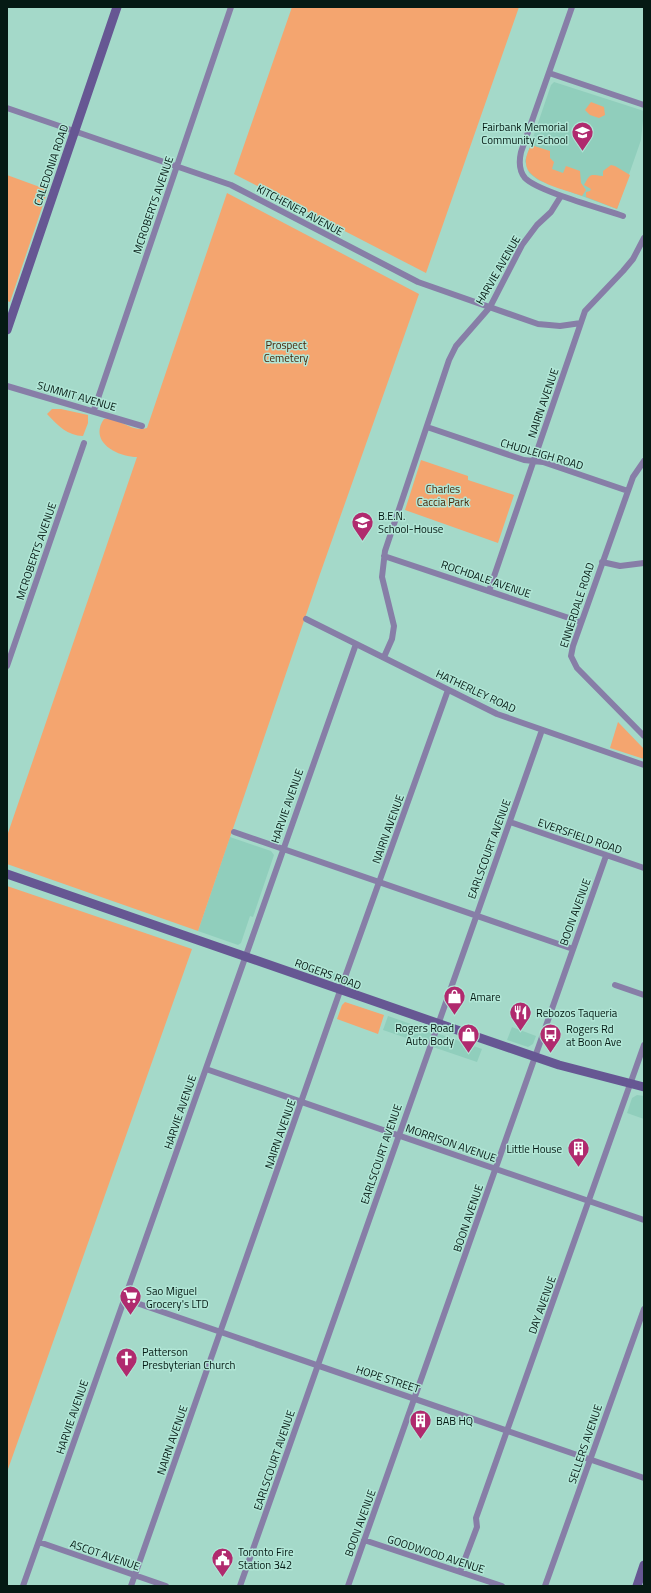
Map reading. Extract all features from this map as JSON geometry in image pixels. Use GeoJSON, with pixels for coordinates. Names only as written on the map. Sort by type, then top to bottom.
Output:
{"type":"FeatureCollection","features":[{"type":"Feature","properties":{"kind":"street","name":"CALEDONIA ROAD"},"geometry":{"type":"LineString","coordinates":[[7,330],[118,7]]}},
{"type":"Feature","properties":{"kind":"street","name":"MCROBERTS AVENUE"},"geometry":{"type":"LineString","coordinates":[[94,410],[176,166],[232,7]]}},
{"type":"Feature","properties":{"kind":"street"},"geometry":{"type":"LineString","coordinates":[[572,7],[521,152],[519,163],[527,180],[561,196],[623,216]]}},
{"type":"Feature","properties":{"kind":"street"},"geometry":{"type":"LineString","coordinates":[[549,73],[644,105]]}},
{"type":"Feature","properties":{"kind":"street","name":"KITCHENER AVENUE"},"geometry":{"type":"LineString","coordinates":[[7,108],[242,190],[414,280],[490,307],[547,325],[560,326],[581,323]]}},
{"type":"Feature","properties":{"kind":"street","name":"HARVIE AVENUE"},"geometry":{"type":"LineString","coordinates":[[384,657],[392,639],[394,626],[382,577],[384,556],[453,350],[490,307],[522,245],[537,226],[551,212],[561,196]]}},
{"type":"Feature","properties":{"kind":"street","name":"NAIRN AVENUE"},"geometry":{"type":"LineString","coordinates":[[489,590],[581,323],[590,304],[623,271],[633,258],[644,238]]}},
{"type":"Feature","properties":{"kind":"street","name":"SUMMIT AVENUE"},"geometry":{"type":"LineString","coordinates":[[7,386],[94,410],[142,426]]}},
{"type":"Feature","properties":{"kind":"street","name":"CHUDLEIGH ROAD"},"geometry":{"type":"LineString","coordinates":[[427,427],[534,462],[543,462],[628,491]]}},
{"type":"Feature","properties":{"kind":"street","name":"MCROBERTS AVENUE"},"geometry":{"type":"LineString","coordinates":[[7,666],[10,648],[84,443]]}},
{"type":"Feature","properties":{"kind":"street","name":"ENNERDALE ROAD"},"geometry":{"type":"LineString","coordinates":[[644,461],[633,477],[581,622],[571,656],[573,662],[644,736]]}},
{"type":"Feature","properties":{"kind":"street","name":"ROCHDALE AVENUE"},"geometry":{"type":"LineString","coordinates":[[384,556],[581,622]]}},
{"type":"Feature","properties":{"kind":"street"},"geometry":{"type":"LineString","coordinates":[[602,562],[620,566],[644,563]]}},
{"type":"Feature","properties":{"kind":"street","name":"HATHERLEY ROAD"},"geometry":{"type":"LineString","coordinates":[[306,619],[497,714],[644,765]]}},
{"type":"Feature","properties":{"kind":"street","name":"HARVIE AVENUE"},"geometry":{"type":"LineString","coordinates":[[23,1586],[356,644]]}},
{"type":"Feature","properties":{"kind":"street","name":"NAIRN AVENUE"},"geometry":{"type":"LineString","coordinates":[[131,1586],[340,991],[448,690]]}},
{"type":"Feature","properties":{"kind":"street","name":"EARLSCOURT AVENUE"},"geometry":{"type":"LineString","coordinates":[[240,1586],[542,730]]}},
{"type":"Feature","properties":{"kind":"street","name":"EVERSFIELD ROAD"},"geometry":{"type":"LineString","coordinates":[[510,822],[644,868]]}},
{"type":"Feature","properties":{"kind":"street"},"geometry":{"type":"LineString","coordinates":[[234,832],[573,949]]}},
{"type":"Feature","properties":{"kind":"street","name":"BOON AVENUE"},"geometry":{"type":"LineString","coordinates":[[348,1586],[606,856]]}},
{"type":"Feature","properties":{"kind":"street","name":"ROGERS ROAD"},"geometry":{"type":"LineString","coordinates":[[7,874],[340,991],[535,1057],[644,1087]]}},
{"type":"Feature","properties":{"kind":"street"},"geometry":{"type":"LineString","coordinates":[[615,986],[644,995]]}},
{"type":"Feature","properties":{"kind":"street","name":"DAY AVENUE"},"geometry":{"type":"LineString","coordinates":[[460,1572],[477,1527],[476,1518],[644,1045]]}},
{"type":"Feature","properties":{"kind":"street","name":"MORRISON AVENUE"},"geometry":{"type":"LineString","coordinates":[[206,1069],[644,1220]]}},
{"type":"Feature","properties":{"kind":"street","name":"HOPE STREET"},"geometry":{"type":"LineString","coordinates":[[125,1299],[644,1478]]}},
{"type":"Feature","properties":{"kind":"street","name":"SELLERS AVENUE"},"geometry":{"type":"LineString","coordinates":[[545,1586],[644,1309]]}},
{"type":"Feature","properties":{"kind":"street","name":"GOODWOOD AVENUE"},"geometry":{"type":"LineString","coordinates":[[364,1540],[502,1586]]}},
{"type":"Feature","properties":{"kind":"street","name":"ASCOT AVENUE"},"geometry":{"type":"LineString","coordinates":[[39,1542],[166,1586]]}},
{"type":"Feature","properties":{"kind":"street"},"geometry":{"type":"LineString","coordinates":[[637,1586],[644,1565]]}},
{"type":"Feature","properties":{"kind":"shaded area","name":"Fairbank Memorial Community School"},"geometry":{"type":"Polygon","coordinates":[[[554,82],[644,111],[641,140],[617,209],[538,180],[529,173],[525,161],[551,85],[554,82]]]}},
{"type":"Feature","properties":{"kind":"shaded area"},"geometry":{"type":"Polygon","coordinates":[[[230,837],[271,851],[274,855],[253,917],[250,916],[241,943],[238,945],[198,931],[230,837]]]}},
{"type":"Feature","properties":{"kind":"shaded area"},"geometry":{"type":"Polygon","coordinates":[[[301,961],[341,976],[334,979],[298,967],[301,961]]]}},
{"type":"Feature","properties":{"kind":"shaded area"},"geometry":{"type":"Polygon","coordinates":[[[388,1016],[482,1049],[477,1062],[383,1030],[388,1016]]]}},
{"type":"Feature","properties":{"kind":"shaded area"},"geometry":{"type":"Polygon","coordinates":[[[512,1027],[536,1036],[533,1044],[528,1047],[507,1040],[512,1027]]]}},
{"type":"Feature","properties":{"kind":"shaded area"},"geometry":{"type":"Polygon","coordinates":[[[637,1095],[644,1096],[644,1119],[627,1113],[632,1098],[637,1095]]]}},
{"type":"Feature","properties":{"kind":"green space"},"geometry":{"type":"Polygon","coordinates":[[[292,7],[519,7],[426,273],[234,174],[292,7]]]}},
{"type":"Feature","properties":{"kind":"green space"},"geometry":{"type":"Polygon","coordinates":[[[591,102],[604,107],[605,115],[599,118],[590,115],[585,110],[591,102]]]}},
{"type":"Feature","properties":{"kind":"green space"},"geometry":{"type":"Polygon","coordinates":[[[531,145],[550,151],[550,158],[554,162],[552,169],[563,173],[566,166],[580,171],[581,183],[586,190],[582,196],[548,184],[540,180],[528,170],[526,161],[531,145]]]}},
{"type":"Feature","properties":{"kind":"green space"},"geometry":{"type":"Polygon","coordinates":[[[611,165],[630,175],[617,209],[586,197],[586,192],[590,191],[591,189],[584,185],[591,175],[603,176],[603,171],[611,165]]]}},
{"type":"Feature","properties":{"kind":"green space"},"geometry":{"type":"Polygon","coordinates":[[[7,175],[48,190],[10,302],[7,301],[7,175]]]}},
{"type":"Feature","properties":{"kind":"green space","name":"Prospect Cemetery"},"geometry":{"type":"Polygon","coordinates":[[[227,193],[419,294],[320,574],[198,931],[7,864],[7,836],[137,457],[122,454],[107,447],[102,441],[100,427],[104,419],[110,419],[130,427],[141,429],[147,428],[227,193]]]}},
{"type":"Feature","properties":{"kind":"green space"},"geometry":{"type":"Polygon","coordinates":[[[52,409],[61,409],[88,415],[88,423],[83,436],[72,434],[59,426],[47,414],[52,409]]]}},
{"type":"Feature","properties":{"kind":"green space","name":"Charles Caccia Park"},"geometry":{"type":"Polygon","coordinates":[[[421,460],[468,476],[468,480],[514,495],[498,543],[405,510],[421,460]]]}},
{"type":"Feature","properties":{"kind":"green space"},"geometry":{"type":"Polygon","coordinates":[[[618,722],[644,749],[644,759],[610,748],[618,722]]]}},
{"type":"Feature","properties":{"kind":"green space"},"geometry":{"type":"Polygon","coordinates":[[[7,886],[192,949],[7,1472],[7,886]]]}},
{"type":"Feature","properties":{"kind":"green space"},"geometry":{"type":"Polygon","coordinates":[[[345,1002],[384,1015],[378,1034],[337,1019],[342,1005],[345,1002]]]}},
{"type":"Feature","properties":{"kind":"place","name":"Fairbank Memorial Community School"},"geometry":{"type":"Point","coordinates":[583,152]}},
{"type":"Feature","properties":{"kind":"place","name":"B.E.N. School-House"},"geometry":{"type":"Point","coordinates":[363,542]}},
{"type":"Feature","properties":{"kind":"place","name":"Amare"},"geometry":{"type":"Point","coordinates":[455,1016]}},
{"type":"Feature","properties":{"kind":"place","name":"Rebozos Taqueria"},"geometry":{"type":"Point","coordinates":[520,1032]}},
{"type":"Feature","properties":{"kind":"place","name":"Rogers Road Auto Body"},"geometry":{"type":"Point","coordinates":[469,1054]}},
{"type":"Feature","properties":{"kind":"place","name":"Rogers Rd at Boon Ave"},"geometry":{"type":"Point","coordinates":[550,1054]}},
{"type":"Feature","properties":{"kind":"place","name":"Little House"},"geometry":{"type":"Point","coordinates":[578,1168]}},
{"type":"Feature","properties":{"kind":"place","name":"Sao Miguel Grocery's LTD"},"geometry":{"type":"Point","coordinates":[130,1316]}},
{"type":"Feature","properties":{"kind":"place","name":"Patterson Presbyterian Church"},"geometry":{"type":"Point","coordinates":[126,1378]}},
{"type":"Feature","properties":{"kind":"place","name":"BAB HQ"},"geometry":{"type":"Point","coordinates":[421,1440]}},
{"type":"Feature","properties":{"kind":"place","name":"Toronto Fire Station 342"},"geometry":{"type":"Point","coordinates":[222,1578]}}]}
